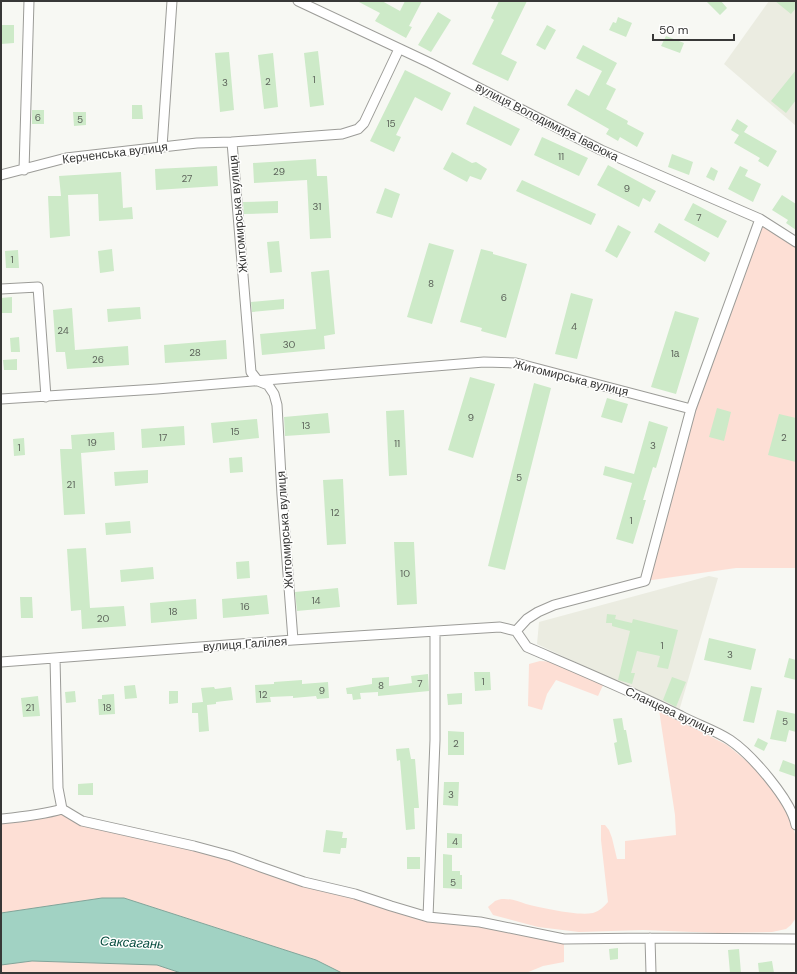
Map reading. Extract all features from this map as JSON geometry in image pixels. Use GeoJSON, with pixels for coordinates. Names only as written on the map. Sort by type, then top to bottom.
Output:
{"type":"FeatureCollection","features":[{"type":"Feature","properties":{"kind":"street"},"geometry":{"type":"LineString","coordinates":[[24,170],[28,1]]}},
{"type":"Feature","properties":{"kind":"street"},"geometry":{"type":"LineString","coordinates":[[162,147],[172,1]]}},
{"type":"Feature","properties":{"kind":"street","name":"вулиця Володимира Івасюка"},"geometry":{"type":"LineString","coordinates":[[298,1],[437,66],[601,150],[760,219],[796,242]]}},
{"type":"Feature","properties":{"kind":"street","name":"Житомирська вулиця"},"geometry":{"type":"LineString","coordinates":[[293,640],[277,405],[274,394],[268,385],[258,381],[252,372],[232,142],[342,134],[358,129],[364,123],[399,49]]}},
{"type":"Feature","properties":{"kind":"street","name":"Керченська вулиця"},"geometry":{"type":"LineString","coordinates":[[1,175],[66,158],[197,143],[232,142]]}},
{"type":"Feature","properties":{"kind":"street"},"geometry":{"type":"LineString","coordinates":[[516,631],[527,619],[554,605],[645,581],[691,409],[760,219]]}},
{"type":"Feature","properties":{"kind":"street"},"geometry":{"type":"LineString","coordinates":[[1,289],[38,287],[46,397]]}},
{"type":"Feature","properties":{"kind":"street","name":"Житомирська вулиця"},"geometry":{"type":"LineString","coordinates":[[1,399],[258,381],[484,362],[516,363],[691,409]]}},
{"type":"Feature","properties":{"kind":"street","name":"вулиця Галілея"},"geometry":{"type":"LineString","coordinates":[[1,662],[293,640],[500,627],[516,631]]}},
{"type":"Feature","properties":{"kind":"street","name":"Сланцева вулиця"},"geometry":{"type":"LineString","coordinates":[[516,631],[527,647],[658,705],[730,740],[756,763],[790,809],[796,825]]}},
{"type":"Feature","properties":{"kind":"street"},"geometry":{"type":"LineString","coordinates":[[428,917],[435,740],[435,632]]}},
{"type":"Feature","properties":{"kind":"street"},"geometry":{"type":"LineString","coordinates":[[55,658],[58,788],[62,809],[82,822],[194,846],[231,856],[261,868],[304,882],[355,894],[428,917],[480,922],[564,939],[796,939]]}},
{"type":"Feature","properties":{"kind":"street"},"geometry":{"type":"LineString","coordinates":[[1,819],[22,817],[62,809]]}},
{"type":"Feature","properties":{"kind":"street"},"geometry":{"type":"LineString","coordinates":[[650,938],[651,973]]}},
{"type":"Feature","properties":{"kind":"shaded area"},"geometry":{"type":"Polygon","coordinates":[[[769,1],[796,1],[796,126],[724,64],[769,1]]]}},
{"type":"Feature","properties":{"kind":"shaded area"},"geometry":{"type":"Polygon","coordinates":[[[760,219],[796,242],[796,568],[736,568],[645,581],[691,409],[760,219]]]}},
{"type":"Feature","properties":{"kind":"shaded area"},"geometry":{"type":"Polygon","coordinates":[[[709,576],[718,578],[679,711],[537,644],[539,622],[709,576]]]}},
{"type":"Feature","properties":{"kind":"shaded area"},"geometry":{"type":"Polygon","coordinates":[[[540,661],[555,662],[604,683],[598,696],[556,680],[547,694],[542,710],[528,706],[529,664],[540,661]]]}},
{"type":"Feature","properties":{"kind":"shaded area"},"geometry":{"type":"Polygon","coordinates":[[[659,710],[727,745],[754,767],[787,810],[796,838],[796,918],[791,925],[786,929],[772,932],[718,933],[643,930],[579,932],[538,927],[493,915],[488,907],[495,901],[502,899],[569,913],[593,913],[603,907],[608,902],[601,840],[601,825],[605,825],[609,830],[617,859],[625,859],[625,841],[676,835],[675,815],[659,710]]]}},
{"type":"Feature","properties":{"kind":"shaded area"},"geometry":{"type":"Polygon","coordinates":[[[62,809],[72,816],[194,846],[391,906],[564,939],[564,962],[543,966],[526,973],[342,973],[316,960],[124,898],[102,898],[1,913],[1,819],[62,809]]]}},
{"type":"Feature","properties":{"kind":"shaded area"},"geometry":{"type":"Polygon","coordinates":[[[32,961],[158,965],[181,973],[1,973],[1,965],[32,961]]]}},
{"type":"Feature","properties":{"kind":"water","name":"Саксагань"},"geometry":{"type":"Polygon","coordinates":[[[102,898],[124,898],[316,960],[342,973],[181,973],[157,965],[32,961],[1,965],[1,913],[102,898]]]}},
{"type":"Feature","properties":{"kind":"building"},"geometry":{"type":"Polygon","coordinates":[[[357,1],[382,1],[400,11],[405,1],[422,1],[409,26],[412,27],[406,38],[375,21],[380,13],[357,1]]]}},
{"type":"Feature","properties":{"kind":"building"},"geometry":{"type":"Polygon","coordinates":[[[499,1],[527,1],[501,54],[517,62],[508,81],[472,64],[494,20],[491,18],[499,1]]]}},
{"type":"Feature","properties":{"kind":"building"},"geometry":{"type":"Polygon","coordinates":[[[706,1],[721,1],[727,8],[720,15],[706,1]]]}},
{"type":"Feature","properties":{"kind":"building"},"geometry":{"type":"Polygon","coordinates":[[[775,1],[796,1],[796,8],[791,14],[775,1]]]}},
{"type":"Feature","properties":{"kind":"building"},"geometry":{"type":"Polygon","coordinates":[[[438,12],[451,20],[431,52],[418,45],[438,12]]]}},
{"type":"Feature","properties":{"kind":"building"},"geometry":{"type":"Polygon","coordinates":[[[618,17],[632,23],[626,37],[609,30],[613,22],[616,23],[618,17]]]}},
{"type":"Feature","properties":{"kind":"building"},"geometry":{"type":"Polygon","coordinates":[[[1,25],[14,25],[14,43],[1,44],[1,25]]]}},
{"type":"Feature","properties":{"kind":"building"},"geometry":{"type":"Polygon","coordinates":[[[547,25],[556,30],[545,50],[536,45],[547,25]]]}},
{"type":"Feature","properties":{"kind":"building"},"geometry":{"type":"Polygon","coordinates":[[[666,36],[684,43],[680,53],[661,46],[666,36]]]}},
{"type":"Feature","properties":{"kind":"building"},"geometry":{"type":"Polygon","coordinates":[[[583,45],[617,63],[606,84],[616,89],[606,109],[628,121],[627,124],[644,133],[637,147],[620,137],[618,141],[606,134],[609,129],[567,105],[576,89],[589,96],[602,71],[576,58],[583,45]]]}},
{"type":"Feature","properties":{"kind":"building"},"geometry":{"type":"Polygon","coordinates":[[[318,51],[324,105],[310,107],[304,53],[318,51]]]}},
{"type":"Feature","properties":{"kind":"building"},"geometry":{"type":"Polygon","coordinates":[[[229,52],[234,110],[220,112],[215,53],[229,52]]]}},
{"type":"Feature","properties":{"kind":"building"},"geometry":{"type":"Polygon","coordinates":[[[273,53],[278,107],[264,109],[258,55],[273,53]]]}},
{"type":"Feature","properties":{"kind":"building"},"geometry":{"type":"Polygon","coordinates":[[[405,70],[451,93],[442,111],[415,97],[396,135],[401,137],[394,152],[370,141],[405,70]]]}},
{"type":"Feature","properties":{"kind":"building"},"geometry":{"type":"Polygon","coordinates":[[[796,70],[796,100],[786,113],[771,101],[796,70]]]}},
{"type":"Feature","properties":{"kind":"building"},"geometry":{"type":"Polygon","coordinates":[[[132,105],[142,105],[143,119],[132,119],[132,105]]]}},
{"type":"Feature","properties":{"kind":"building"},"geometry":{"type":"Polygon","coordinates":[[[474,106],[520,129],[511,146],[466,124],[474,106]]]}},
{"type":"Feature","properties":{"kind":"building"},"geometry":{"type":"Polygon","coordinates":[[[32,110],[44,110],[44,124],[32,124],[32,110]]]}},
{"type":"Feature","properties":{"kind":"building"},"geometry":{"type":"Polygon","coordinates":[[[73,112],[86,112],[86,125],[74,126],[73,112]]]}},
{"type":"Feature","properties":{"kind":"building"},"geometry":{"type":"Polygon","coordinates":[[[737,119],[748,126],[744,132],[777,151],[768,167],[758,161],[760,158],[734,143],[739,135],[731,130],[737,119]]]}},
{"type":"Feature","properties":{"kind":"building"},"geometry":{"type":"Polygon","coordinates":[[[542,137],[588,158],[579,176],[534,155],[542,137]]]}},
{"type":"Feature","properties":{"kind":"building"},"geometry":{"type":"Polygon","coordinates":[[[452,152],[472,163],[476,162],[487,169],[481,180],[470,176],[467,182],[443,169],[452,152]]]}},
{"type":"Feature","properties":{"kind":"building"},"geometry":{"type":"Polygon","coordinates":[[[672,154],[693,162],[689,175],[668,167],[672,154]]]}},
{"type":"Feature","properties":{"kind":"building"},"geometry":{"type":"Polygon","coordinates":[[[316,159],[317,176],[327,176],[331,238],[310,239],[307,180],[254,183],[253,163],[316,159]]]}},
{"type":"Feature","properties":{"kind":"building"},"geometry":{"type":"Polygon","coordinates":[[[608,165],[656,191],[650,202],[643,198],[639,207],[597,185],[608,165]]]}},
{"type":"Feature","properties":{"kind":"building"},"geometry":{"type":"Polygon","coordinates":[[[217,166],[218,186],[156,190],[155,169],[217,166]]]}},
{"type":"Feature","properties":{"kind":"building"},"geometry":{"type":"Polygon","coordinates":[[[740,166],[748,170],[745,176],[761,184],[753,202],[728,189],[740,166]]]}},
{"type":"Feature","properties":{"kind":"building"},"geometry":{"type":"Polygon","coordinates":[[[711,167],[718,171],[714,181],[706,177],[711,167]]]}},
{"type":"Feature","properties":{"kind":"building"},"geometry":{"type":"Polygon","coordinates":[[[121,172],[123,208],[132,207],[133,219],[99,221],[98,194],[68,195],[70,236],[50,238],[48,196],[61,196],[59,176],[121,172]]]}},
{"type":"Feature","properties":{"kind":"building"},"geometry":{"type":"Polygon","coordinates":[[[522,180],[596,214],[591,225],[516,191],[522,180]]]}},
{"type":"Feature","properties":{"kind":"building"},"geometry":{"type":"Polygon","coordinates":[[[385,188],[400,194],[392,218],[376,213],[385,188]]]}},
{"type":"Feature","properties":{"kind":"building"},"geometry":{"type":"Polygon","coordinates":[[[782,195],[796,204],[796,230],[786,223],[788,220],[772,210],[782,195]]]}},
{"type":"Feature","properties":{"kind":"building"},"geometry":{"type":"Polygon","coordinates":[[[278,201],[278,213],[244,214],[243,202],[278,201]]]}},
{"type":"Feature","properties":{"kind":"building"},"geometry":{"type":"Polygon","coordinates":[[[693,203],[727,221],[718,238],[684,220],[693,203]]]}},
{"type":"Feature","properties":{"kind":"building"},"geometry":{"type":"Polygon","coordinates":[[[659,223],[710,253],[705,262],[654,232],[659,223]]]}},
{"type":"Feature","properties":{"kind":"building"},"geometry":{"type":"Polygon","coordinates":[[[618,225],[631,232],[617,258],[605,251],[618,225]]]}},
{"type":"Feature","properties":{"kind":"building"},"geometry":{"type":"Polygon","coordinates":[[[279,241],[282,272],[270,273],[267,242],[279,241]]]}},
{"type":"Feature","properties":{"kind":"building"},"geometry":{"type":"Polygon","coordinates":[[[429,243],[454,250],[432,324],[407,317],[429,243]]]}},
{"type":"Feature","properties":{"kind":"building"},"geometry":{"type":"Polygon","coordinates":[[[112,249],[114,271],[100,273],[98,251],[112,249]]]}},
{"type":"Feature","properties":{"kind":"building"},"geometry":{"type":"Polygon","coordinates":[[[481,249],[527,264],[506,338],[481,331],[482,328],[460,322],[481,249]]]}},
{"type":"Feature","properties":{"kind":"building"},"geometry":{"type":"Polygon","coordinates":[[[18,250],[19,268],[6,268],[5,251],[18,250]]]}},
{"type":"Feature","properties":{"kind":"building"},"geometry":{"type":"Polygon","coordinates":[[[329,270],[335,334],[324,336],[325,349],[262,355],[260,334],[316,329],[311,272],[329,270]]]}},
{"type":"Feature","properties":{"kind":"building"},"geometry":{"type":"Polygon","coordinates":[[[571,293],[593,299],[577,359],[555,354],[571,293]]]}},
{"type":"Feature","properties":{"kind":"building"},"geometry":{"type":"Polygon","coordinates":[[[12,297],[12,313],[1,313],[1,298],[12,297]]]}},
{"type":"Feature","properties":{"kind":"building"},"geometry":{"type":"Polygon","coordinates":[[[284,299],[284,309],[252,312],[251,302],[284,299]]]}},
{"type":"Feature","properties":{"kind":"building"},"geometry":{"type":"Polygon","coordinates":[[[140,307],[141,319],[108,322],[107,309],[140,307]]]}},
{"type":"Feature","properties":{"kind":"building"},"geometry":{"type":"Polygon","coordinates":[[[72,308],[75,350],[128,346],[129,365],[67,369],[65,352],[56,352],[53,310],[72,308]]]}},
{"type":"Feature","properties":{"kind":"building"},"geometry":{"type":"Polygon","coordinates":[[[675,311],[699,318],[676,394],[651,387],[675,311]]]}},
{"type":"Feature","properties":{"kind":"building"},"geometry":{"type":"Polygon","coordinates":[[[19,337],[20,352],[11,352],[10,338],[19,337]]]}},
{"type":"Feature","properties":{"kind":"building"},"geometry":{"type":"Polygon","coordinates":[[[226,340],[227,359],[165,363],[164,345],[226,340]]]}},
{"type":"Feature","properties":{"kind":"building"},"geometry":{"type":"Polygon","coordinates":[[[17,359],[17,370],[4,370],[3,360],[17,359]]]}},
{"type":"Feature","properties":{"kind":"building"},"geometry":{"type":"Polygon","coordinates":[[[470,377],[495,384],[473,458],[448,450],[470,377]]]}},
{"type":"Feature","properties":{"kind":"building"},"geometry":{"type":"Polygon","coordinates":[[[534,383],[551,388],[505,570],[488,566],[534,383]]]}},
{"type":"Feature","properties":{"kind":"building"},"geometry":{"type":"Polygon","coordinates":[[[607,398],[628,404],[622,423],[601,417],[607,398]]]}},
{"type":"Feature","properties":{"kind":"building"},"geometry":{"type":"Polygon","coordinates":[[[717,408],[731,412],[724,441],[709,437],[717,408]]]}},
{"type":"Feature","properties":{"kind":"building"},"geometry":{"type":"Polygon","coordinates":[[[404,410],[407,475],[389,476],[386,411],[404,410]]]}},
{"type":"Feature","properties":{"kind":"building"},"geometry":{"type":"Polygon","coordinates":[[[328,413],[330,433],[285,436],[284,417],[328,413]]]}},
{"type":"Feature","properties":{"kind":"building"},"geometry":{"type":"Polygon","coordinates":[[[779,414],[796,418],[796,462],[768,455],[779,414]]]}},
{"type":"Feature","properties":{"kind":"building"},"geometry":{"type":"Polygon","coordinates":[[[257,419],[259,438],[213,443],[211,423],[257,419]]]}},
{"type":"Feature","properties":{"kind":"building"},"geometry":{"type":"Polygon","coordinates":[[[649,421],[668,427],[656,468],[653,467],[643,500],[646,500],[633,544],[616,539],[632,483],[603,475],[605,466],[634,474],[649,421]]]}},
{"type":"Feature","properties":{"kind":"building"},"geometry":{"type":"Polygon","coordinates":[[[184,426],[185,445],[142,448],[141,429],[184,426]]]}},
{"type":"Feature","properties":{"kind":"building"},"geometry":{"type":"Polygon","coordinates":[[[114,432],[115,450],[81,453],[85,514],[64,515],[60,449],[72,449],[71,435],[114,432]]]}},
{"type":"Feature","properties":{"kind":"building"},"geometry":{"type":"Polygon","coordinates":[[[24,438],[25,455],[14,456],[13,439],[24,438]]]}},
{"type":"Feature","properties":{"kind":"building"},"geometry":{"type":"Polygon","coordinates":[[[242,457],[243,472],[230,473],[229,458],[242,457]]]}},
{"type":"Feature","properties":{"kind":"building"},"geometry":{"type":"Polygon","coordinates":[[[148,470],[148,483],[115,486],[114,472],[148,470]]]}},
{"type":"Feature","properties":{"kind":"building"},"geometry":{"type":"Polygon","coordinates":[[[343,479],[346,544],[327,545],[323,480],[343,479]]]}},
{"type":"Feature","properties":{"kind":"building"},"geometry":{"type":"Polygon","coordinates":[[[130,521],[131,533],[106,535],[105,523],[130,521]]]}},
{"type":"Feature","properties":{"kind":"building"},"geometry":{"type":"Polygon","coordinates":[[[394,542],[414,542],[417,604],[397,605],[394,542]]]}},
{"type":"Feature","properties":{"kind":"building"},"geometry":{"type":"Polygon","coordinates":[[[86,548],[90,608],[124,606],[126,626],[82,629],[81,610],[71,611],[67,549],[86,548]]]}},
{"type":"Feature","properties":{"kind":"building"},"geometry":{"type":"Polygon","coordinates":[[[249,561],[250,578],[237,579],[236,562],[249,561]]]}},
{"type":"Feature","properties":{"kind":"building"},"geometry":{"type":"Polygon","coordinates":[[[153,567],[154,579],[121,582],[120,570],[153,567]]]}},
{"type":"Feature","properties":{"kind":"building"},"geometry":{"type":"Polygon","coordinates":[[[338,588],[340,607],[297,611],[295,592],[338,588]]]}},
{"type":"Feature","properties":{"kind":"building"},"geometry":{"type":"Polygon","coordinates":[[[267,595],[269,614],[223,618],[222,599],[267,595]]]}},
{"type":"Feature","properties":{"kind":"building"},"geometry":{"type":"Polygon","coordinates":[[[20,597],[32,597],[33,618],[21,618],[20,597]]]}},
{"type":"Feature","properties":{"kind":"building"},"geometry":{"type":"Polygon","coordinates":[[[196,599],[197,619],[151,623],[150,603],[196,599]]]}},
{"type":"Feature","properties":{"kind":"building"},"geometry":{"type":"Polygon","coordinates":[[[607,614],[616,615],[615,619],[632,623],[633,619],[678,630],[668,669],[657,667],[660,656],[637,651],[631,673],[635,673],[632,684],[618,680],[630,631],[612,626],[612,623],[606,623],[607,614]]]}},
{"type":"Feature","properties":{"kind":"building"},"geometry":{"type":"Polygon","coordinates":[[[709,638],[756,649],[751,670],[704,660],[709,638]]]}},
{"type":"Feature","properties":{"kind":"building"},"geometry":{"type":"Polygon","coordinates":[[[789,658],[796,660],[796,680],[784,677],[789,658]]]}},
{"type":"Feature","properties":{"kind":"building"},"geometry":{"type":"Polygon","coordinates":[[[474,672],[490,672],[491,690],[475,691],[474,672]]]}},
{"type":"Feature","properties":{"kind":"building"},"geometry":{"type":"Polygon","coordinates":[[[428,674],[429,691],[378,696],[378,692],[360,693],[361,699],[353,700],[352,694],[347,694],[346,688],[372,684],[372,678],[389,677],[389,686],[412,683],[411,676],[428,674]]]}},
{"type":"Feature","properties":{"kind":"building"},"geometry":{"type":"Polygon","coordinates":[[[672,677],[686,682],[676,707],[663,700],[672,677]]]}},
{"type":"Feature","properties":{"kind":"building"},"geometry":{"type":"Polygon","coordinates":[[[302,680],[302,684],[328,682],[329,698],[317,699],[316,696],[293,698],[293,696],[270,697],[271,702],[256,703],[255,685],[302,680]]]}},
{"type":"Feature","properties":{"kind":"building"},"geometry":{"type":"Polygon","coordinates":[[[135,685],[137,698],[125,699],[124,686],[135,685]]]}},
{"type":"Feature","properties":{"kind":"building"},"geometry":{"type":"Polygon","coordinates":[[[751,686],[762,688],[754,723],[743,721],[751,686]]]}},
{"type":"Feature","properties":{"kind":"building"},"geometry":{"type":"Polygon","coordinates":[[[214,687],[215,689],[231,687],[233,700],[216,702],[216,704],[207,705],[209,731],[199,732],[198,713],[192,713],[192,703],[203,702],[201,688],[214,687]]]}},
{"type":"Feature","properties":{"kind":"building"},"geometry":{"type":"Polygon","coordinates":[[[75,691],[76,702],[66,703],[65,692],[75,691]]]}},
{"type":"Feature","properties":{"kind":"building"},"geometry":{"type":"Polygon","coordinates":[[[169,691],[178,691],[178,703],[169,704],[169,691]]]}},
{"type":"Feature","properties":{"kind":"building"},"geometry":{"type":"Polygon","coordinates":[[[462,693],[462,704],[448,705],[447,694],[462,693]]]}},
{"type":"Feature","properties":{"kind":"building"},"geometry":{"type":"Polygon","coordinates":[[[114,694],[115,714],[99,715],[98,699],[102,699],[102,695],[114,694]]]}},
{"type":"Feature","properties":{"kind":"building"},"geometry":{"type":"Polygon","coordinates":[[[38,696],[40,716],[23,717],[21,698],[38,696]]]}},
{"type":"Feature","properties":{"kind":"building"},"geometry":{"type":"Polygon","coordinates":[[[777,710],[796,714],[796,732],[789,730],[786,742],[770,739],[777,710]]]}},
{"type":"Feature","properties":{"kind":"building"},"geometry":{"type":"Polygon","coordinates":[[[622,718],[624,730],[626,730],[632,762],[618,765],[614,743],[617,742],[613,719],[622,718]]]}},
{"type":"Feature","properties":{"kind":"building"},"geometry":{"type":"Polygon","coordinates":[[[448,731],[464,732],[464,755],[448,755],[448,731]]]}},
{"type":"Feature","properties":{"kind":"building"},"geometry":{"type":"Polygon","coordinates":[[[758,738],[768,743],[764,751],[754,746],[758,738]]]}},
{"type":"Feature","properties":{"kind":"building"},"geometry":{"type":"Polygon","coordinates":[[[409,748],[411,759],[415,759],[419,808],[414,808],[415,829],[406,830],[400,760],[397,761],[396,749],[409,748]]]}},
{"type":"Feature","properties":{"kind":"building"},"geometry":{"type":"Polygon","coordinates":[[[783,760],[796,765],[796,777],[779,771],[783,760]]]}},
{"type":"Feature","properties":{"kind":"building"},"geometry":{"type":"Polygon","coordinates":[[[444,782],[459,782],[458,806],[443,805],[444,782]]]}},
{"type":"Feature","properties":{"kind":"building"},"geometry":{"type":"Polygon","coordinates":[[[93,783],[93,795],[78,795],[78,784],[93,783]]]}},
{"type":"Feature","properties":{"kind":"building"},"geometry":{"type":"Polygon","coordinates":[[[326,830],[343,832],[342,838],[347,838],[346,848],[341,848],[340,854],[323,852],[326,830]]]}},
{"type":"Feature","properties":{"kind":"building"},"geometry":{"type":"Polygon","coordinates":[[[447,833],[462,834],[462,848],[447,848],[447,833]]]}},
{"type":"Feature","properties":{"kind":"building"},"geometry":{"type":"Polygon","coordinates":[[[443,854],[452,855],[452,871],[460,871],[460,875],[462,875],[462,889],[443,888],[443,854]]]}},
{"type":"Feature","properties":{"kind":"building"},"geometry":{"type":"Polygon","coordinates":[[[407,857],[420,857],[420,869],[407,869],[407,857]]]}},
{"type":"Feature","properties":{"kind":"building"},"geometry":{"type":"Polygon","coordinates":[[[618,948],[618,959],[610,960],[609,949],[618,948]]]}},
{"type":"Feature","properties":{"kind":"building"},"geometry":{"type":"Polygon","coordinates":[[[739,949],[741,973],[730,973],[728,950],[739,949]]]}},
{"type":"Feature","properties":{"kind":"building"},"geometry":{"type":"Polygon","coordinates":[[[772,961],[774,973],[759,973],[758,963],[772,961]]]}}]}
